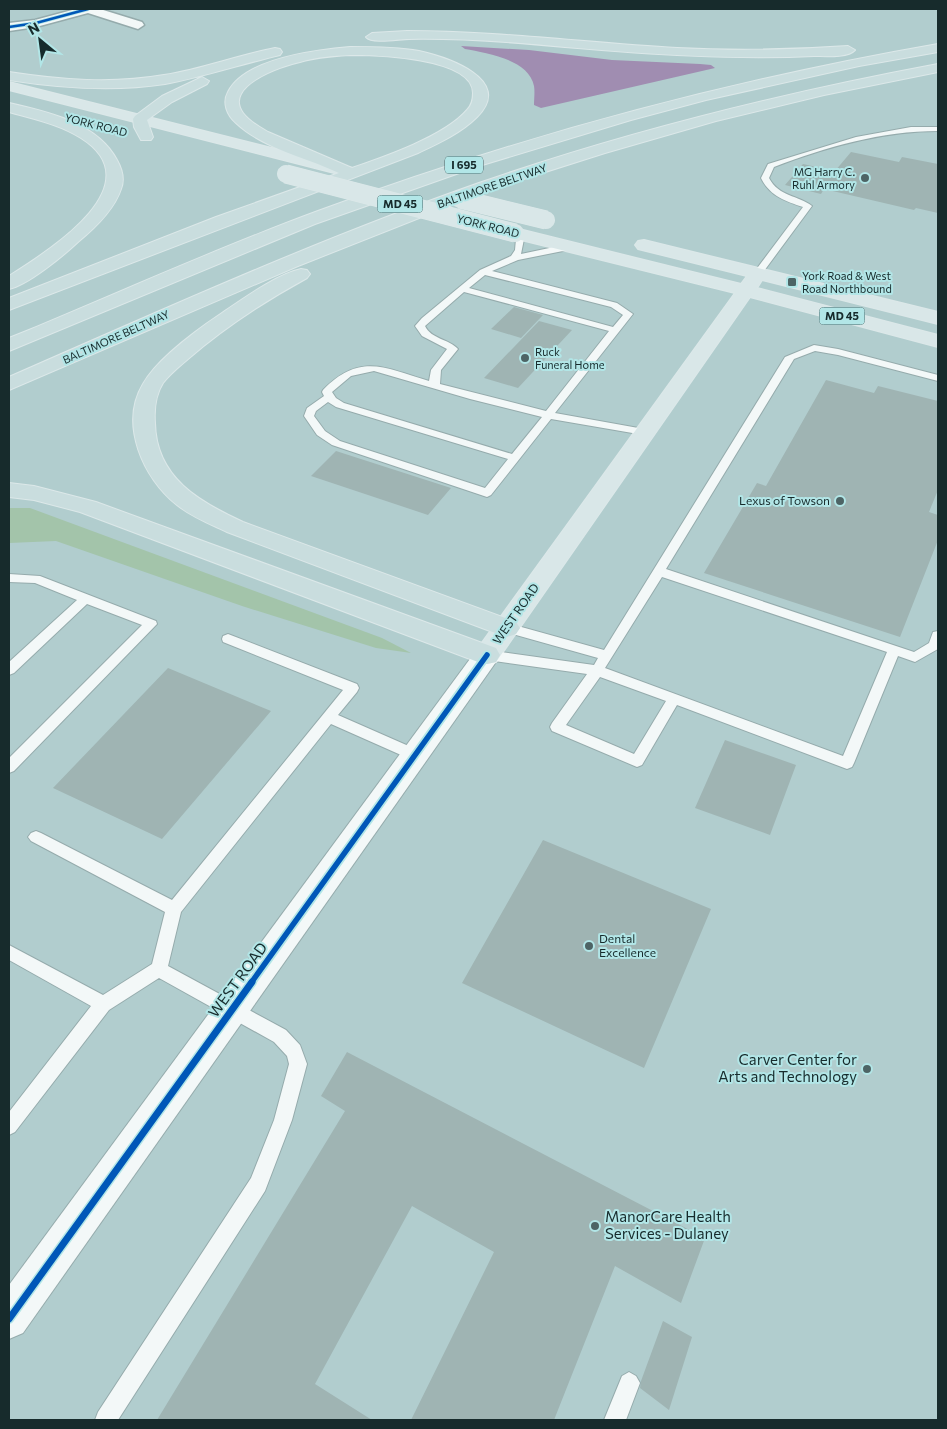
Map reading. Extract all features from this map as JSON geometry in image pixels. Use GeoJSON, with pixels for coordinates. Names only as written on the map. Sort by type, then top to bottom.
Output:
{"type":"FeatureCollection","features":[{"type":"Feature","properties":{"kind":"highway"},"geometry":{"type":"LineString","coordinates":[[9,76],[88,85],[139,82],[180,77],[270,53],[320,44],[392,36],[468,35],[539,39],[660,51],[773,54],[879,48],[938,40]]}},
{"type":"Feature","properties":{"kind":"highway"},"geometry":{"type":"LineString","coordinates":[[146,137],[141,127],[140,119],[167,100],[212,76],[274,55],[320,44]]}},
{"type":"Feature","properties":{"kind":"highway","name":"I 695"},"geometry":{"type":"LineString","coordinates":[[9,345],[320,216],[453,168],[640,113],[721,92],[938,48]]}},
{"type":"Feature","properties":{"kind":"highway"},"geometry":{"type":"LineString","coordinates":[[9,304],[191,231],[421,146],[466,122],[478,108],[483,97],[480,87],[464,72],[437,60],[409,54],[368,51],[330,53],[284,62],[253,75],[235,90],[231,101],[232,110],[240,120],[255,130],[323,163]]}},
{"type":"Feature","properties":{"kind":"highway","name":"BALTIMORE BELTWAY"},"geometry":{"type":"LineString","coordinates":[[9,384],[244,281],[487,186],[603,149],[760,106],[938,68]]}},
{"type":"Feature","properties":{"kind":"highway"},"geometry":{"type":"LineString","coordinates":[[603,149],[760,112],[885,87],[938,79]]}},
{"type":"Feature","properties":{"kind":"highway"},"geometry":{"type":"LineString","coordinates":[[9,106],[76,129],[93,140],[110,160],[115,174],[114,189],[105,204],[89,222],[36,266],[9,284]]}},
{"type":"Feature","properties":{"kind":"highway"},"geometry":{"type":"LineString","coordinates":[[487,186],[328,261],[239,309],[204,334],[173,362],[153,384],[143,410],[143,430],[149,452],[161,473],[179,495],[204,513],[235,528],[507,628]]}},
{"type":"Feature","properties":{"kind":"highway"},"geometry":{"type":"LineString","coordinates":[[9,490],[34,493],[88,506],[487,655]]}},
{"type":"Feature","properties":{"kind":"main road","name":"YORK ROAD"},"geometry":{"type":"LineString","coordinates":[[9,86],[565,225]]}},
{"type":"Feature","properties":{"kind":"main road","name":"YORK ROAD"},"geometry":{"type":"LineString","coordinates":[[9,103],[100,126]]}},
{"type":"Feature","properties":{"kind":"main road","name":"YORK ROAD"},"geometry":{"type":"LineString","coordinates":[[128,133],[164,142]]}},
{"type":"Feature","properties":{"kind":"main road","name":"YORK ROAD"},"geometry":{"type":"LineString","coordinates":[[267,169],[938,341]]}},
{"type":"Feature","properties":{"kind":"main road","name":"MD 45"},"geometry":{"type":"LineString","coordinates":[[632,242],[938,318]]}},
{"type":"Feature","properties":{"kind":"main road","name":"WEST ROAD"},"geometry":{"type":"LineString","coordinates":[[487,655],[758,273]]}},
{"type":"Feature","properties":{"kind":"street"},"geometry":{"type":"LineString","coordinates":[[9,27],[36,23],[89,9],[138,25]]}},
{"type":"Feature","properties":{"kind":"street","name":"WEST ROAD"},"geometry":{"type":"LineString","coordinates":[[9,1319],[487,655]]}},
{"type":"Feature","properties":{"kind":"lane"},"geometry":{"type":"LineString","coordinates":[[758,273],[808,206],[775,192],[765,178],[771,166],[880,133],[917,128],[938,128]]}},
{"type":"Feature","properties":{"kind":"lane"},"geometry":{"type":"LineString","coordinates":[[515,233],[520,239],[519,250],[515,258]]}},
{"type":"Feature","properties":{"kind":"lane"},"geometry":{"type":"LineString","coordinates":[[435,384],[433,378],[436,370],[453,350],[448,344],[422,332],[420,326],[425,320],[484,272],[515,258],[573,246]]}},
{"type":"Feature","properties":{"kind":"lane"},"geometry":{"type":"LineString","coordinates":[[330,396],[311,410],[309,416],[321,433],[336,443],[487,493],[628,314],[614,305],[484,272]]}},
{"type":"Feature","properties":{"kind":"lane"},"geometry":{"type":"LineString","coordinates":[[464,288],[615,330]]}},
{"type":"Feature","properties":{"kind":"lane"},"geometry":{"type":"LineString","coordinates":[[674,699],[637,761],[557,727],[607,656],[790,357],[814,348],[838,352],[938,378]]}},
{"type":"Feature","properties":{"kind":"lane"},"geometry":{"type":"LineString","coordinates":[[514,458],[340,405],[326,392],[340,378],[357,368],[374,368],[435,384],[474,397],[548,415],[644,432]]}},
{"type":"Feature","properties":{"kind":"lane"},"geometry":{"type":"LineString","coordinates":[[658,571],[915,657],[934,646],[938,635]]}},
{"type":"Feature","properties":{"kind":"lane"},"geometry":{"type":"LineString","coordinates":[[9,578],[36,579],[151,624],[9,767]]}},
{"type":"Feature","properties":{"kind":"lane"},"geometry":{"type":"LineString","coordinates":[[9,670],[86,598]]}},
{"type":"Feature","properties":{"kind":"lane"},"geometry":{"type":"LineString","coordinates":[[507,628],[607,656]]}},
{"type":"Feature","properties":{"kind":"lane"},"geometry":{"type":"LineString","coordinates":[[9,1126],[103,1004],[159,970],[174,909],[352,688],[228,639]]}},
{"type":"Feature","properties":{"kind":"lane"},"geometry":{"type":"LineString","coordinates":[[487,655],[596,670],[847,763],[894,650]]}},
{"type":"Feature","properties":{"kind":"lane"},"geometry":{"type":"LineString","coordinates":[[328,717],[415,755]]}},
{"type":"Feature","properties":{"kind":"lane"},"geometry":{"type":"LineString","coordinates":[[36,837],[174,909]]}},
{"type":"Feature","properties":{"kind":"lane"},"geometry":{"type":"LineString","coordinates":[[9,952],[103,1004]]}},
{"type":"Feature","properties":{"kind":"lane"},"geometry":{"type":"LineString","coordinates":[[106,1420],[258,1184],[283,1120],[298,1064],[294,1051],[280,1036],[159,970]]}},
{"type":"Feature","properties":{"kind":"lane"},"geometry":{"type":"LineString","coordinates":[[615,1420],[629,1383]]}},
{"type":"Feature","properties":{"kind":"green space"},"geometry":{"type":"Polygon","coordinates":[[[9,508],[30,508],[382,638],[411,653],[376,648],[242,606],[56,541],[9,543],[9,508]]]}},
{"type":"Feature","properties":{"kind":"shaded area"},"geometry":{"type":"Polygon","coordinates":[[[461,46],[529,50],[612,60],[700,64],[711,65],[715,68],[541,108],[534,105],[534,86],[524,69],[506,59],[465,49],[461,46]]]}},
{"type":"Feature","properties":{"kind":"building","name":"MG Harry C. Ruhl Armory"},"geometry":{"type":"Polygon","coordinates":[[[851,152],[899,162],[902,157],[938,164],[938,213],[916,208],[914,210],[824,189],[821,194],[785,185],[803,164],[835,171],[851,152]]]}},
{"type":"Feature","properties":{"kind":"building"},"geometry":{"type":"Polygon","coordinates":[[[514,307],[543,315],[521,338],[491,329],[514,307]]]}},
{"type":"Feature","properties":{"kind":"building","name":"Ruck Funeral Home"},"geometry":{"type":"Polygon","coordinates":[[[539,321],[572,330],[518,388],[484,378],[539,321]]]}},
{"type":"Feature","properties":{"kind":"building","name":"Lexus of Towson"},"geometry":{"type":"Polygon","coordinates":[[[826,380],[874,393],[878,386],[938,401],[938,490],[929,512],[938,515],[938,540],[900,637],[704,573],[757,483],[766,486],[826,380]]]}},
{"type":"Feature","properties":{"kind":"building"},"geometry":{"type":"Polygon","coordinates":[[[336,451],[451,488],[428,515],[311,476],[336,451]]]}},
{"type":"Feature","properties":{"kind":"building"},"geometry":{"type":"Polygon","coordinates":[[[168,668],[271,711],[162,839],[53,788],[168,668]]]}},
{"type":"Feature","properties":{"kind":"building"},"geometry":{"type":"Polygon","coordinates":[[[725,740],[796,765],[770,835],[695,808],[725,740]]]}},
{"type":"Feature","properties":{"kind":"building","name":"Dental Excellence"},"geometry":{"type":"Polygon","coordinates":[[[543,840],[711,909],[644,1068],[462,983],[543,840]]]}},
{"type":"Feature","properties":{"kind":"building","name":"ManorCare Health Services - Dulaney"},"geometry":{"type":"Polygon","coordinates":[[[347,1052],[705,1238],[681,1303],[615,1266],[554,1420],[411,1420],[494,1252],[412,1206],[315,1384],[372,1420],[157,1420],[345,1111],[321,1096],[347,1052]]]}},
{"type":"Feature","properties":{"kind":"building"},"geometry":{"type":"Polygon","coordinates":[[[663,1321],[692,1337],[669,1410],[640,1388],[663,1321]]]}},
{"type":"Feature","properties":{"kind":"cycle path"},"geometry":{"type":"LineString","coordinates":[[9,27],[36,23],[88,9]]}},
{"type":"Feature","properties":{"kind":"cycle path"},"geometry":{"type":"LineString","coordinates":[[9,1319],[487,655]]}},
{"type":"Feature","properties":{"kind":"place","name":"MG Harry C. Ruhl Armory"},"geometry":{"type":"Point","coordinates":[865,178]}},
{"type":"Feature","properties":{"kind":"place","name":"York Road & West Road Northbound"},"geometry":{"type":"Point","coordinates":[792,282]}},
{"type":"Feature","properties":{"kind":"place","name":"Ruck Funeral Home"},"geometry":{"type":"Point","coordinates":[525,358]}},
{"type":"Feature","properties":{"kind":"place","name":"Lexus of Towson"},"geometry":{"type":"Point","coordinates":[840,501]}},
{"type":"Feature","properties":{"kind":"place","name":"Dental Excellence"},"geometry":{"type":"Point","coordinates":[589,946]}},
{"type":"Feature","properties":{"kind":"place","name":"Carver Center for Arts and Technology"},"geometry":{"type":"Point","coordinates":[867,1069]}},
{"type":"Feature","properties":{"kind":"place","name":"ManorCare Health Services - Dulaney"},"geometry":{"type":"Point","coordinates":[595,1226]}}]}
